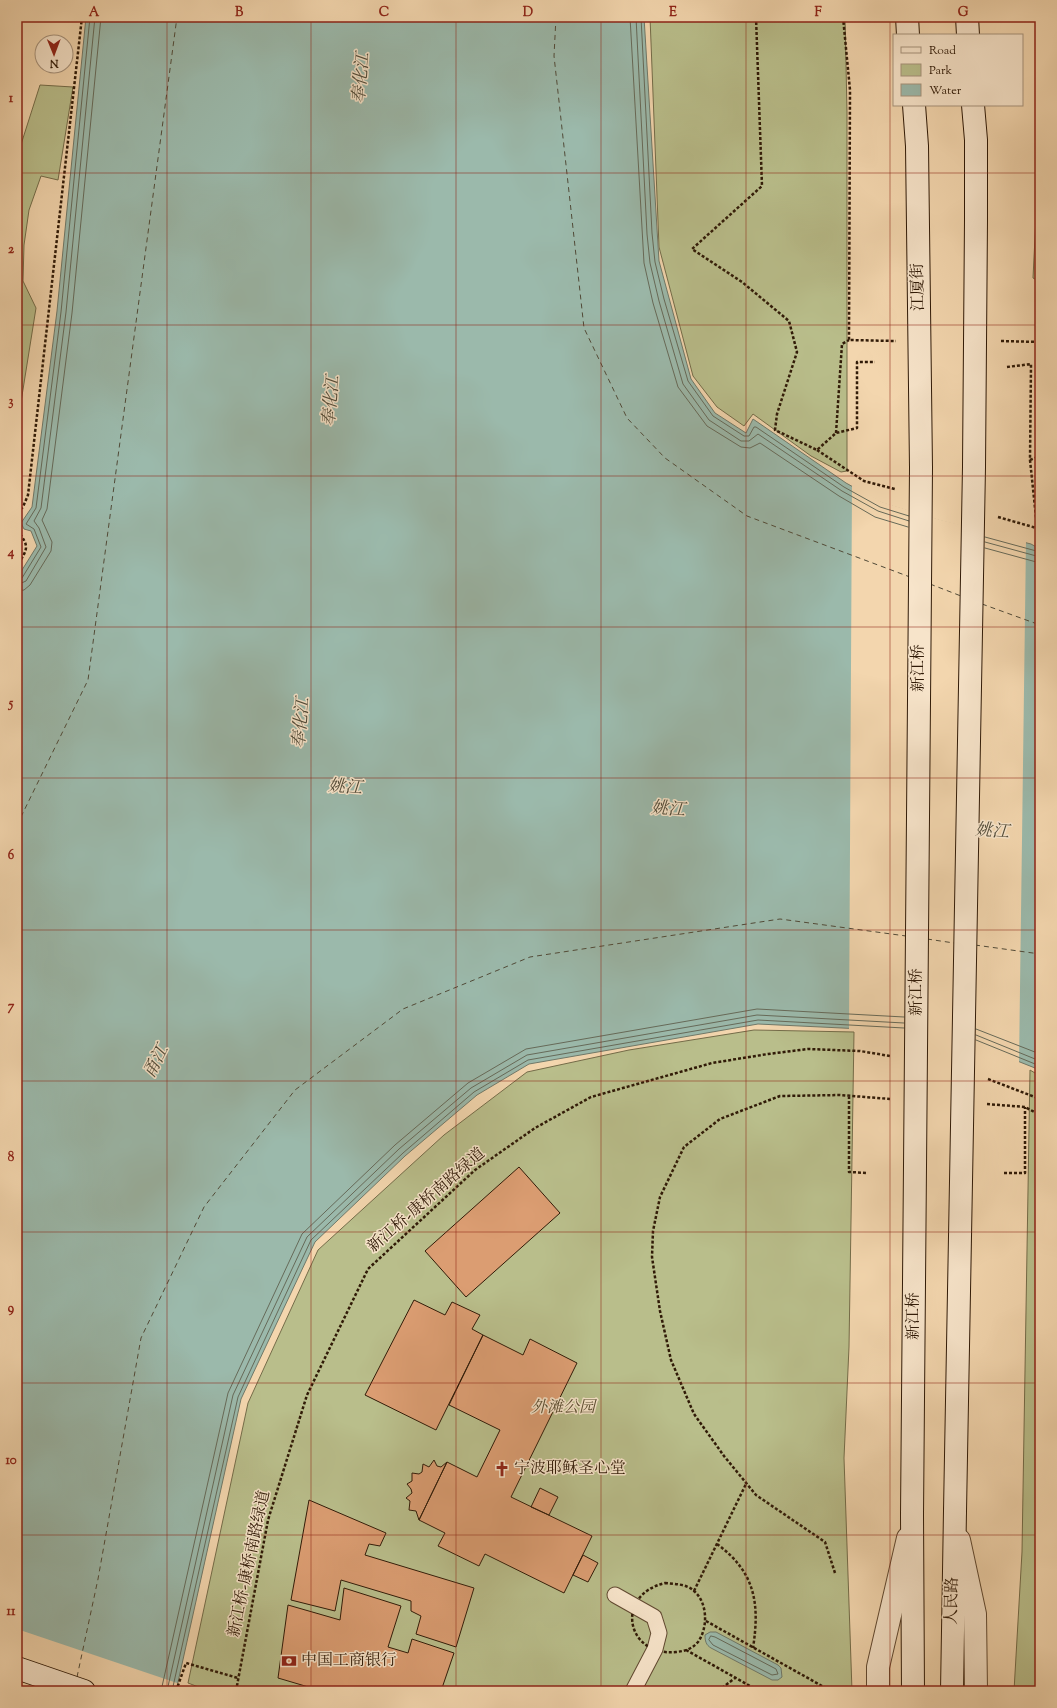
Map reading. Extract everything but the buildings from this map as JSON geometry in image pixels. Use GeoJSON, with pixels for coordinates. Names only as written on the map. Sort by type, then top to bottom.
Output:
{"type":"FeatureCollection","features":[{"type":"Feature","properties":{"kind":"main road"},"geometry":{"type":"LineString","coordinates":[[907,17],[908,34]]}},
{"type":"Feature","properties":{"kind":"main road"},"geometry":{"type":"LineString","coordinates":[[967,17],[968,34]]}},
{"type":"Feature","properties":{"kind":"main road","name":"江厦街"},"geometry":{"type":"LineString","coordinates":[[914,106],[917,146],[921,468]]}},
{"type":"Feature","properties":{"kind":"main road"},"geometry":{"type":"LineString","coordinates":[[973,106],[976,140],[974,467],[955,1517],[975,1614],[976,1691]]}},
{"type":"Feature","properties":{"kind":"main road","name":"新江桥"},"geometry":{"type":"LineString","coordinates":[[912,1519],[921,468]]}},
{"type":"Feature","properties":{"kind":"main road","name":"人民路"},"geometry":{"type":"LineString","coordinates":[[952,1691],[955,1517]]}},
{"type":"Feature","properties":{"kind":"main road"},"geometry":{"type":"LineString","coordinates":[[878,1691],[878,1667],[912,1519]]}},
{"type":"Feature","properties":{"kind":"main road"},"geometry":{"type":"LineString","coordinates":[[912,1519],[913,1691]]}},
{"type":"Feature","properties":{"kind":"main road"},"geometry":{"type":"LineString","coordinates":[[17,1668],[84,1691]]}},
{"type":"Feature","properties":{"kind":"lane"},"geometry":{"type":"LineString","coordinates":[[615,1595],[654,1617],[659,1632],[655,1649],[633,1691]]}},
{"type":"Feature","properties":{"kind":"path"},"geometry":{"type":"LineString","coordinates":[[17,513],[23,507],[28,495],[82,17]]}},
{"type":"Feature","properties":{"kind":"path"},"geometry":{"type":"LineString","coordinates":[[756,17],[762,186],[692,249],[742,282],[789,321],[797,352],[778,414],[775,430],[817,450],[836,433],[857,428],[857,362],[875,362]]}},
{"type":"Feature","properties":{"kind":"path"},"geometry":{"type":"LineString","coordinates":[[843,17],[850,90],[849,340]]}},
{"type":"Feature","properties":{"kind":"path"},"geometry":{"type":"LineString","coordinates":[[836,433],[842,344],[849,340],[904,341]]}},
{"type":"Feature","properties":{"kind":"path"},"geometry":{"type":"LineString","coordinates":[[998,341],[1040,342]]}},
{"type":"Feature","properties":{"kind":"path"},"geometry":{"type":"LineString","coordinates":[[1007,367],[1030,364],[1030,460],[1037,528]]}},
{"type":"Feature","properties":{"kind":"path"},"geometry":{"type":"LineString","coordinates":[[1030,460],[1040,456]]}},
{"type":"Feature","properties":{"kind":"path"},"geometry":{"type":"LineString","coordinates":[[17,530],[26,543],[27,550],[17,566]]}},
{"type":"Feature","properties":{"kind":"path","name":"新江桥-康桥南路绿道"},"geometry":{"type":"LineString","coordinates":[[236,1691],[268,1520],[307,1395],[368,1269],[475,1170],[535,1128],[591,1097],[712,1063],[795,1050],[860,1051],[898,1058]]}},
{"type":"Feature","properties":{"kind":"path"},"geometry":{"type":"LineString","coordinates":[[981,1076],[1040,1099]]}},
{"type":"Feature","properties":{"kind":"path"},"geometry":{"type":"LineString","coordinates":[[835,1573],[825,1542],[756,1495],[746,1484],[694,1414],[671,1360],[660,1311],[652,1257],[653,1231],[660,1197],[684,1147],[720,1119],[780,1096],[849,1096],[849,1172],[868,1173]]}},
{"type":"Feature","properties":{"kind":"path"},"geometry":{"type":"LineString","coordinates":[[1004,1172],[1025,1173],[1025,1107]]}},
{"type":"Feature","properties":{"kind":"path"},"geometry":{"type":"LineString","coordinates":[[746,1484],[694,1591],[701,1600],[706,1621],[698,1641],[686,1650],[759,1691]]}},
{"type":"Feature","properties":{"kind":"path"},"geometry":{"type":"LineString","coordinates":[[717,1544],[731,1554],[746,1574],[756,1600],[757,1626],[754,1648]]}},
{"type":"Feature","properties":{"kind":"path"},"geometry":{"type":"LineString","coordinates":[[1036,1581],[1040,1580]]}},
{"type":"Feature","properties":{"kind":"path"},"geometry":{"type":"LineString","coordinates":[[706,1621],[831,1691]]}},
{"type":"Feature","properties":{"kind":"path"},"geometry":{"type":"LineString","coordinates":[[176,1691],[186,1663],[238,1678]]}},
{"type":"Feature","properties":{"kind":"path"},"geometry":{"type":"LineString","coordinates":[[718,1691],[735,1678]]}},
{"type":"Feature","properties":{"kind":"green space"},"geometry":{"type":"Polygon","coordinates":[[[650,17],[845,17],[847,112],[847,471],[841,472],[811,456],[753,414],[744,426],[717,407],[693,376],[659,247],[650,17]]]}},
{"type":"Feature","properties":{"kind":"green space"},"geometry":{"type":"Polygon","coordinates":[[[1037,17],[1040,17],[1040,282],[1033,278],[1039,156],[1039,35],[1037,17]]]}},
{"type":"Feature","properties":{"kind":"green space"},"geometry":{"type":"Polygon","coordinates":[[[40,85],[73,87],[58,180],[41,176],[29,210],[24,245],[23,281],[36,308],[17,427],[17,157],[40,85]]]}},
{"type":"Feature","properties":{"kind":"green space","name":"外滩公园"},"geometry":{"type":"Polygon","coordinates":[[[754,1030],[854,1032],[849,1347],[844,1458],[852,1691],[209,1691],[188,1683],[248,1403],[318,1250],[444,1135],[527,1072],[629,1050],[754,1030]]]}},
{"type":"Feature","properties":{"kind":"green space"},"geometry":{"type":"Polygon","coordinates":[[[1030,1070],[1040,1076],[1040,1691],[1014,1691],[1022,1552],[1030,1070]]]}},
{"type":"Feature","properties":{"kind":"water"},"geometry":{"type":"Polygon","coordinates":[[[86,17],[644,17],[659,261],[691,379],[715,413],[746,433],[753,419],[846,483],[882,503],[941,521],[1031,544],[1040,549],[1040,1070],[957,1037],[884,1030],[758,1024],[529,1064],[477,1095],[405,1156],[315,1242],[241,1399],[176,1691],[17,1691],[17,578],[37,546],[31,531],[24,529],[21,523],[32,507],[57,311],[86,17]]]}},
{"type":"Feature","properties":{"kind":"water"},"geometry":{"type":"Polygon","coordinates":[[[710,1632],[716,1632],[778,1665],[781,1668],[782,1677],[778,1680],[772,1680],[709,1647],[705,1635],[710,1632]]]}},
{"type":"Feature","properties":{"kind":"pier"},"geometry":{"type":"Polygon","coordinates":[[[852,484],[882,502],[941,520],[1026,541],[1019,1064],[957,1039],[849,1030],[852,484]]]}},
{"type":"Feature","properties":{"kind":"pier"},"geometry":{"type":"Polygon","coordinates":[[[17,1629],[180,1684],[178,1691],[17,1691],[17,1629]]]}},
{"type":"Feature","properties":{"kind":"ferry route"},"geometry":{"type":"LineString","coordinates":[[17,825],[88,680],[177,17]]}},
{"type":"Feature","properties":{"kind":"ferry route"},"geometry":{"type":"LineString","coordinates":[[556,17],[554,56],[584,328],[627,418],[665,458],[747,516],[910,577]]}},
{"type":"Feature","properties":{"kind":"ferry route"},"geometry":{"type":"LineString","coordinates":[[930,584],[961,596]]}},
{"type":"Feature","properties":{"kind":"ferry route"},"geometry":{"type":"LineString","coordinates":[[982,604],[1040,625]]}},
{"type":"Feature","properties":{"kind":"ferry route"},"geometry":{"type":"LineString","coordinates":[[77,1677],[98,1579],[141,1338],[204,1207],[295,1090],[403,1009],[530,957],[780,919],[906,936]]}},
{"type":"Feature","properties":{"kind":"ferry route"},"geometry":{"type":"LineString","coordinates":[[927,939],[954,943]]}},
{"type":"Feature","properties":{"kind":"ferry route"},"geometry":{"type":"LineString","coordinates":[[975,945],[1040,954]]}},
{"type":"Feature","properties":{"kind":"place","name":"宁波耶稣圣心堂"},"geometry":{"type":"Point","coordinates":[502,1469]}},
{"type":"Feature","properties":{"kind":"place","name":"中国工商银行"},"geometry":{"type":"Point","coordinates":[289,1661]}},
{"type":"Feature","properties":{"kind":"water label","name":"奉化江"},"geometry":{"type":"Point","coordinates":[362,78]}},
{"type":"Feature","properties":{"kind":"water label","name":"奉化江"},"geometry":{"type":"Point","coordinates":[332,401]}},
{"type":"Feature","properties":{"kind":"water label","name":"奉化江"},"geometry":{"type":"Point","coordinates":[302,723]}},
{"type":"Feature","properties":{"kind":"water label","name":"姚江"},"geometry":{"type":"Point","coordinates":[345,788]}},
{"type":"Feature","properties":{"kind":"water label","name":"姚江"},"geometry":{"type":"Point","coordinates":[668,810]}},
{"type":"Feature","properties":{"kind":"water label","name":"姚江"},"geometry":{"type":"Point","coordinates":[992,832]}},
{"type":"Feature","properties":{"kind":"water label","name":"甬江"},"geometry":{"type":"Point","coordinates":[157,1062]}}]}
